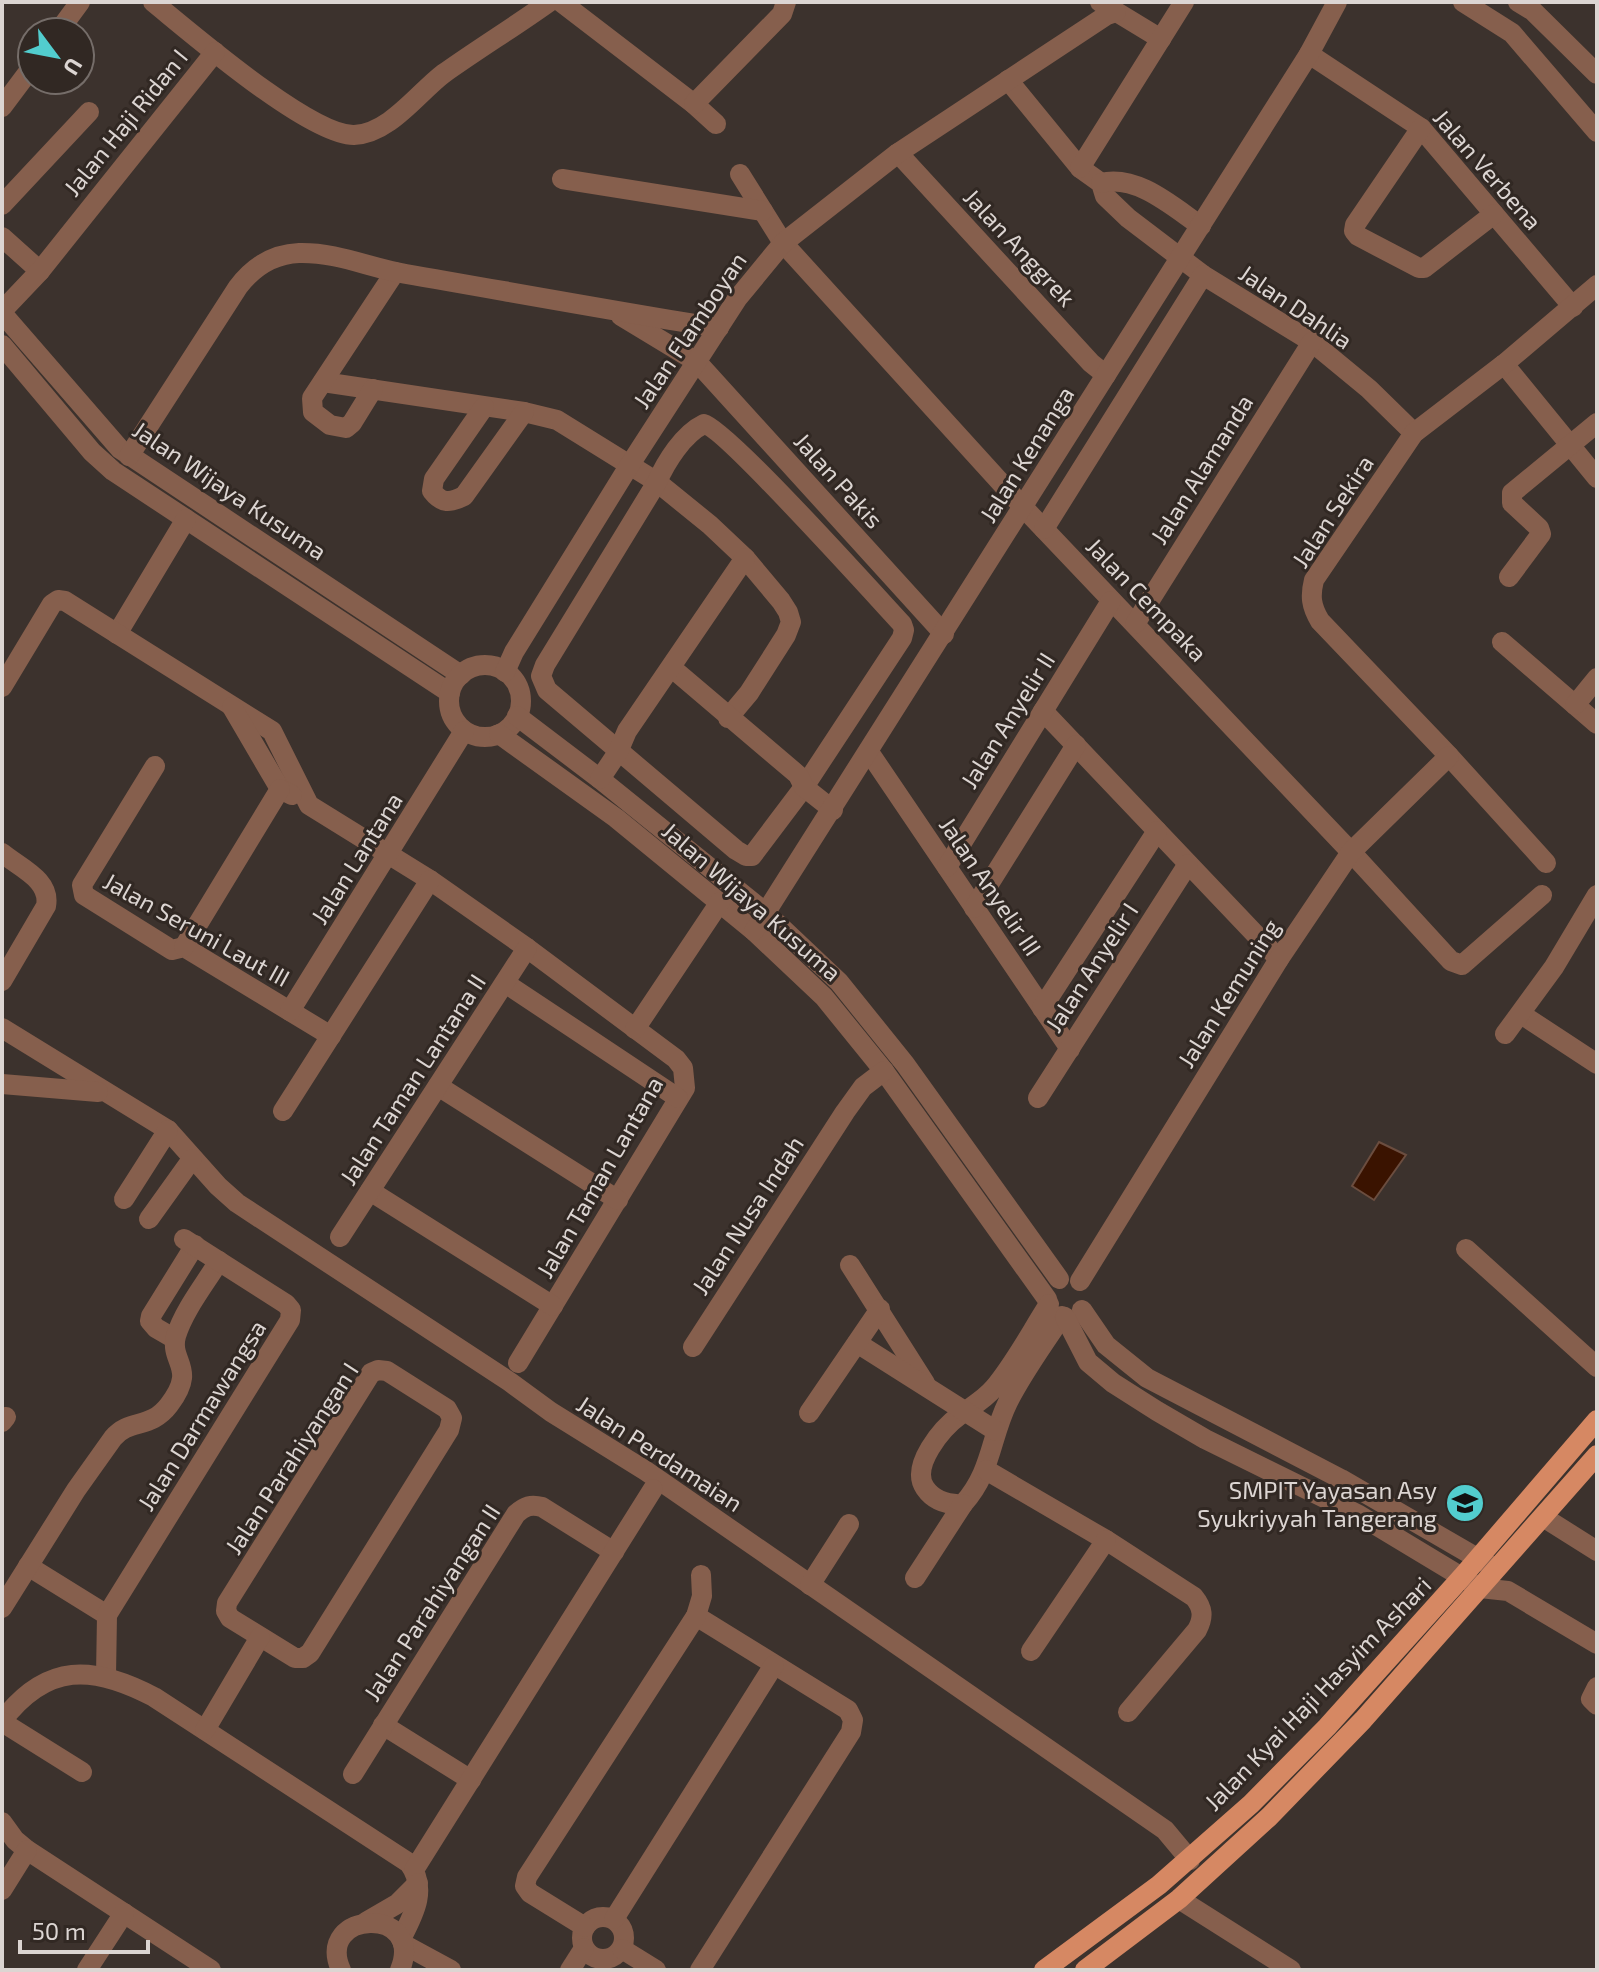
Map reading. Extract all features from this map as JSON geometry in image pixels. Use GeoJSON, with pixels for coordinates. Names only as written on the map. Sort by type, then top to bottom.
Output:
{"type":"FeatureCollection","features":[{"type":"Feature","properties":{"kind":"main road","name":"Jalan Kyai Haji Hasyim Ashari"},"geometry":{"type":"LineString","coordinates":[[1085,1970],[1179,1899],[1259,1826],[1329,1755],[1487,1564],[1597,1420]]}},
{"type":"Feature","properties":{"kind":"main road","name":"Jalan Kyai Haji Hasyim Ashari"},"geometry":{"type":"LineString","coordinates":[[1487,1564],[1543,1517],[1597,1455]]}},
{"type":"Feature","properties":{"kind":"main road","name":"Jalan Kyai Haji Hasyim Ashari"},"geometry":{"type":"LineString","coordinates":[[1044,1970],[1190,1860],[1307,1748],[1471,1582]]}},
{"type":"Feature","properties":{"kind":"street"},"geometry":{"type":"LineString","coordinates":[[153,2],[215,52]]}},
{"type":"Feature","properties":{"kind":"street","name":"Jalan Haji Ridan I"},"geometry":{"type":"LineString","coordinates":[[2,312],[40,271],[215,52],[288,107],[328,127],[354,135],[382,126],[411,105],[441,76],[549,2]]}},
{"type":"Feature","properties":{"kind":"street"},"geometry":{"type":"LineString","coordinates":[[561,2],[694,104],[717,116]]}},
{"type":"Feature","properties":{"kind":"street"},"geometry":{"type":"LineString","coordinates":[[694,104],[782,14],[786,2]]}},
{"type":"Feature","properties":{"kind":"street"},"geometry":{"type":"LineString","coordinates":[[1080,168],[1184,2]]}},
{"type":"Feature","properties":{"kind":"street","name":"Jalan Kenanga"},"geometry":{"type":"LineString","coordinates":[[754,931],[1309,54],[1337,2]]}},
{"type":"Feature","properties":{"kind":"street"},"geometry":{"type":"LineString","coordinates":[[1463,2],[1512,33],[1597,132]]}},
{"type":"Feature","properties":{"kind":"street"},"geometry":{"type":"LineString","coordinates":[[1108,7],[1161,39]]}},
{"type":"Feature","properties":{"kind":"street","name":"Jalan Flamboyan"},"geometry":{"type":"LineString","coordinates":[[505,672],[514,652],[629,466],[737,299],[783,243],[898,153],[1107,15],[1108,7]]}},
{"type":"Feature","properties":{"kind":"street"},"geometry":{"type":"LineString","coordinates":[[1512,33],[1526,7],[1597,74]]}},
{"type":"Feature","properties":{"kind":"street","name":"Jalan Verbena"},"geometry":{"type":"LineString","coordinates":[[1309,54],[1421,128],[1573,307]]}},
{"type":"Feature","properties":{"kind":"street"},"geometry":{"type":"LineString","coordinates":[[1008,80],[1080,168],[1101,183],[1115,179],[1132,184],[1201,226]]}},
{"type":"Feature","properties":{"kind":"street"},"geometry":{"type":"LineString","coordinates":[[2,107],[16,88]]}},
{"type":"Feature","properties":{"kind":"street"},"geometry":{"type":"LineString","coordinates":[[2,205],[89,112]]}},
{"type":"Feature","properties":{"kind":"street"},"geometry":{"type":"LineString","coordinates":[[1421,128],[1355,225],[1354,231],[1358,236],[1424,268],[1494,214]]}},
{"type":"Feature","properties":{"kind":"street","name":"Jalan Anggrek"},"geometry":{"type":"LineString","coordinates":[[898,153],[1091,363],[1106,375]]}},
{"type":"Feature","properties":{"kind":"street","name":"Jalan Cempaka"},"geometry":{"type":"LineString","coordinates":[[740,174],[783,243],[1023,507],[1451,961],[1459,966],[1542,895]]}},
{"type":"Feature","properties":{"kind":"street"},"geometry":{"type":"LineString","coordinates":[[562,179],[763,211]]}},
{"type":"Feature","properties":{"kind":"street","name":"Jalan Dahlia"},"geometry":{"type":"LineString","coordinates":[[1101,183],[1105,196],[1180,259],[1312,342],[1369,389],[1414,433]]}},
{"type":"Feature","properties":{"kind":"street"},"geometry":{"type":"LineString","coordinates":[[2,237],[40,271]]}},
{"type":"Feature","properties":{"kind":"street"},"geometry":{"type":"LineString","coordinates":[[129,456],[238,287],[256,267],[274,257],[297,253],[330,254],[395,272],[719,328]]}},
{"type":"Feature","properties":{"kind":"street"},"geometry":{"type":"LineString","coordinates":[[373,389],[346,428],[330,425],[313,412],[312,398],[395,272]]}},
{"type":"Feature","properties":{"kind":"street"},"geometry":{"type":"LineString","coordinates":[[1044,529],[1203,275]]}},
{"type":"Feature","properties":{"kind":"street","name":"Jalan Sekira"},"geometry":{"type":"LineString","coordinates":[[1546,863],[1320,621],[1311,603],[1314,580],[1414,433],[1504,364],[1597,285]]}},
{"type":"Feature","properties":{"kind":"street","name":"Jalan Pakis"},"geometry":{"type":"LineString","coordinates":[[611,309],[697,362],[944,634]]}},
{"type":"Feature","properties":{"kind":"street","name":"Jalan Wijaya Kusuma"},"geometry":{"type":"LineString","coordinates":[[2,312],[108,437],[129,456],[455,684]]}},
{"type":"Feature","properties":{"kind":"street","name":"Jalan Alamanda"},"geometry":{"type":"LineString","coordinates":[[1135,624],[1312,342]]}},
{"type":"Feature","properties":{"kind":"street","name":"Jalan Wijaya Kusuma"},"geometry":{"type":"LineString","coordinates":[[2,345],[102,462],[186,519],[455,684]]}},
{"type":"Feature","properties":{"kind":"street"},"geometry":{"type":"LineString","coordinates":[[1504,364],[1597,478]]}},
{"type":"Feature","properties":{"kind":"street"},"geometry":{"type":"LineString","coordinates":[[323,382],[524,412],[557,420],[657,482],[710,525],[745,558],[781,601],[791,622],[757,682],[728,718]]}},
{"type":"Feature","properties":{"kind":"street"},"geometry":{"type":"LineString","coordinates":[[484,407],[434,479],[432,491],[444,501],[451,502],[464,496],[524,412]]}},
{"type":"Feature","properties":{"kind":"street"},"geometry":{"type":"LineString","coordinates":[[1509,577],[1541,534],[1510,497],[1597,423]]}},
{"type":"Feature","properties":{"kind":"street"},"geometry":{"type":"LineString","coordinates":[[704,424],[717,430],[902,624],[904,630],[902,638],[759,851],[752,856],[746,856],[614,748],[547,690],[542,682],[542,671],[657,482],[663,467],[688,436],[704,424]]}},
{"type":"Feature","properties":{"kind":"street"},"geometry":{"type":"LineString","coordinates":[[761,475],[782,456]]}},
{"type":"Feature","properties":{"kind":"street"},"geometry":{"type":"LineString","coordinates":[[117,634],[186,519]]}},
{"type":"Feature","properties":{"kind":"street"},"geometry":{"type":"LineString","coordinates":[[594,774],[672,668],[745,558]]}},
{"type":"Feature","properties":{"kind":"street"},"geometry":{"type":"LineString","coordinates":[[2,687],[52,604],[58,600],[65,601],[272,731],[309,805]]}},
{"type":"Feature","properties":{"kind":"street","name":"Jalan Anyelir II"},"geometry":{"type":"LineString","coordinates":[[947,867],[1111,601]]}},
{"type":"Feature","properties":{"kind":"street"},"geometry":{"type":"LineString","coordinates":[[1502,642],[1597,724]]}},
{"type":"Feature","properties":{"kind":"street"},"geometry":{"type":"LineString","coordinates":[[487,665],[505,672],[515,682],[520,695],[517,716],[510,727],[499,734],[478,737],[464,731],[451,714],[455,684],[469,669],[487,665]]}},
{"type":"Feature","properties":{"kind":"street"},"geometry":{"type":"LineString","coordinates":[[672,668],[728,718],[836,805]]}},
{"type":"Feature","properties":{"kind":"street"},"geometry":{"type":"LineString","coordinates":[[1575,705],[1597,678]]}},
{"type":"Feature","properties":{"kind":"street"},"geometry":{"type":"LineString","coordinates":[[184,947],[280,789],[231,706]]}},
{"type":"Feature","properties":{"kind":"street"},"geometry":{"type":"LineString","coordinates":[[1043,711],[1279,959]]}},
{"type":"Feature","properties":{"kind":"street","name":"Jalan Wijaya Kusuma"},"geometry":{"type":"LineString","coordinates":[[517,716],[766,913],[839,982],[882,1033],[1069,1280]]}},
{"type":"Feature","properties":{"kind":"street","name":"Jalan Lantana"},"geometry":{"type":"LineString","coordinates":[[290,1011],[464,731]]}},
{"type":"Feature","properties":{"kind":"street","name":"Jalan Wijaya Kusuma"},"geometry":{"type":"LineString","coordinates":[[499,734],[616,818],[720,902],[824,997],[888,1077],[1061,1309],[1088,1362],[1113,1383],[1205,1439],[1332,1500],[1471,1582]]}},
{"type":"Feature","properties":{"kind":"street"},"geometry":{"type":"LineString","coordinates":[[974,908],[1076,745]]}},
{"type":"Feature","properties":{"kind":"street","name":"Jalan Anyelir III"},"geometry":{"type":"LineString","coordinates":[[869,752],[1070,1049]]}},
{"type":"Feature","properties":{"kind":"street","name":"Jalan Kemuning"},"geometry":{"type":"LineString","coordinates":[[1061,1309],[1050,1287],[1069,1280],[1351,852],[1449,756]]}},
{"type":"Feature","properties":{"kind":"street","name":"Jalan Seruni Laut III"},"geometry":{"type":"LineString","coordinates":[[155,766],[82,885],[84,895],[172,950],[184,947],[331,1036]]}},
{"type":"Feature","properties":{"kind":"street","name":"Jalan Taman Lantana"},"geometry":{"type":"LineString","coordinates":[[280,789],[430,880],[527,948],[676,1059],[683,1068],[685,1088],[518,1363]]}},
{"type":"Feature","properties":{"kind":"street"},"geometry":{"type":"LineString","coordinates":[[1042,1008],[1157,831]]}},
{"type":"Feature","properties":{"kind":"street"},"geometry":{"type":"LineString","coordinates":[[2,853],[43,884],[48,895],[46,906],[2,981]]}},
{"type":"Feature","properties":{"kind":"street","name":"Jalan Anyelir I"},"geometry":{"type":"LineString","coordinates":[[1038,1098],[1188,864]]}},
{"type":"Feature","properties":{"kind":"street"},"geometry":{"type":"LineString","coordinates":[[283,1111],[430,880]]}},
{"type":"Feature","properties":{"kind":"street"},"geometry":{"type":"LineString","coordinates":[[1505,1034],[1554,967],[1597,895]]}},
{"type":"Feature","properties":{"kind":"street"},"geometry":{"type":"LineString","coordinates":[[635,1029],[720,902]]}},
{"type":"Feature","properties":{"kind":"street","name":"Jalan Taman Lantana II"},"geometry":{"type":"LineString","coordinates":[[340,1237],[527,948]]}},
{"type":"Feature","properties":{"kind":"street"},"geometry":{"type":"LineString","coordinates":[[505,983],[678,1098]]}},
{"type":"Feature","properties":{"kind":"street"},"geometry":{"type":"LineString","coordinates":[[1521,1014],[1597,1064]]}},
{"type":"Feature","properties":{"kind":"street","name":"Jalan Perdamaian"},"geometry":{"type":"LineString","coordinates":[[2,1028],[168,1130],[192,1159],[237,1203],[497,1373],[551,1412],[646,1471],[1165,1830],[1190,1860]]}},
{"type":"Feature","properties":{"kind":"street","name":"Jalan Nusa Indah"},"geometry":{"type":"LineString","coordinates":[[693,1347],[863,1087],[888,1077]]}},
{"type":"Feature","properties":{"kind":"street"},"geometry":{"type":"LineString","coordinates":[[2,1084],[102,1092]]}},
{"type":"Feature","properties":{"kind":"street"},"geometry":{"type":"LineString","coordinates":[[438,1086],[618,1200]]}},
{"type":"Feature","properties":{"kind":"street"},"geometry":{"type":"LineString","coordinates":[[124,1199],[168,1130]]}},
{"type":"Feature","properties":{"kind":"street"},"geometry":{"type":"LineString","coordinates":[[149,1219],[192,1159]]}},
{"type":"Feature","properties":{"kind":"street"},"geometry":{"type":"LineString","coordinates":[[370,1191],[553,1306]]}},
{"type":"Feature","properties":{"kind":"street","name":"Jalan Darmawangsa"},"geometry":{"type":"LineString","coordinates":[[2,1608],[113,1438],[119,1431],[160,1417],[183,1383],[175,1339],[150,1321],[189,1242],[286,1304],[291,1310],[290,1320],[107,1615]]}},
{"type":"Feature","properties":{"kind":"street"},"geometry":{"type":"LineString","coordinates":[[1466,1249],[1597,1367]]}},
{"type":"Feature","properties":{"kind":"street"},"geometry":{"type":"LineString","coordinates":[[175,1339],[219,1261]]}},
{"type":"Feature","properties":{"kind":"street"},"geometry":{"type":"LineString","coordinates":[[850,1265],[927,1386]]}},
{"type":"Feature","properties":{"kind":"street"},"geometry":{"type":"LineString","coordinates":[[963,1504],[949,1505],[929,1494],[921,1482],[920,1471],[940,1435],[993,1390],[1061,1309],[1087,1295],[1069,1280]]}},
{"type":"Feature","properties":{"kind":"street"},"geometry":{"type":"LineString","coordinates":[[809,1413],[880,1309]]}},
{"type":"Feature","properties":{"kind":"street"},"geometry":{"type":"LineString","coordinates":[[915,1578],[986,1470],[1008,1401],[1061,1309]]}},
{"type":"Feature","properties":{"kind":"street","name":"Jalan Wijaya Kusuma"},"geometry":{"type":"LineString","coordinates":[[1061,1309],[1147,1378],[1341,1479],[1487,1564]]}},
{"type":"Feature","properties":{"kind":"street"},"geometry":{"type":"LineString","coordinates":[[857,1343],[996,1431]]}},
{"type":"Feature","properties":{"kind":"street","name":"Jalan Parahiyangan I"},"geometry":{"type":"LineString","coordinates":[[387,1371],[447,1409],[452,1418],[449,1430],[310,1653],[303,1658],[295,1658],[260,1637],[230,1618],[226,1611],[227,1603],[371,1373],[387,1371]]}},
{"type":"Feature","properties":{"kind":"street"},"geometry":{"type":"LineString","coordinates":[[986,1470],[1106,1540],[1194,1597],[1202,1610],[1197,1630],[1128,1712]]}},
{"type":"Feature","properties":{"kind":"street"},"geometry":{"type":"LineString","coordinates":[[1332,1500],[1341,1479]]}},
{"type":"Feature","properties":{"kind":"street"},"geometry":{"type":"LineString","coordinates":[[341,1970],[337,1956],[341,1939],[352,1927],[397,1904],[416,1877],[471,1780],[653,1489]]}},
{"type":"Feature","properties":{"kind":"street","name":"Jalan Parahiyangan II"},"geometry":{"type":"LineString","coordinates":[[471,1780],[383,1725],[523,1507],[533,1504],[542,1507],[614,1552]]}},
{"type":"Feature","properties":{"kind":"street"},"geometry":{"type":"LineString","coordinates":[[1543,1517],[1597,1551]]}},
{"type":"Feature","properties":{"kind":"street"},"geometry":{"type":"LineString","coordinates":[[810,1585],[849,1524]]}},
{"type":"Feature","properties":{"kind":"street"},"geometry":{"type":"LineString","coordinates":[[1031,1651],[1106,1540]]}},
{"type":"Feature","properties":{"kind":"street"},"geometry":{"type":"LineString","coordinates":[[1487,1564],[1508,1591]]}},
{"type":"Feature","properties":{"kind":"street"},"geometry":{"type":"LineString","coordinates":[[28,1566],[107,1615],[106,1676]]}},
{"type":"Feature","properties":{"kind":"street"},"geometry":{"type":"LineString","coordinates":[[570,1970],[584,1937],[598,1917],[614,1919],[624,1932],[622,1949],[599,1965],[589,1954],[584,1937],[530,1893],[525,1886],[527,1877],[696,1616],[702,1596],[701,1575]]}},
{"type":"Feature","properties":{"kind":"street"},"geometry":{"type":"LineString","coordinates":[[1471,1582],[1508,1591],[1597,1644]]}},
{"type":"Feature","properties":{"kind":"street"},"geometry":{"type":"LineString","coordinates":[[696,1616],[848,1710],[853,1720],[851,1732],[700,1970]]}},
{"type":"Feature","properties":{"kind":"street"},"geometry":{"type":"LineString","coordinates":[[205,1730],[260,1637]]}},
{"type":"Feature","properties":{"kind":"street"},"geometry":{"type":"LineString","coordinates":[[614,1919],[774,1665]]}},
{"type":"Feature","properties":{"kind":"street"},"geometry":{"type":"LineString","coordinates":[[82,1772],[2,1722],[15,1704],[33,1689],[53,1679],[75,1674],[106,1676],[154,1697],[409,1863],[416,1877],[416,1910],[402,1942],[404,1954],[400,1970]]}},
{"type":"Feature","properties":{"kind":"street"},"geometry":{"type":"LineString","coordinates":[[1597,1687],[1591,1699],[1597,1705]]}},
{"type":"Feature","properties":{"kind":"street"},"geometry":{"type":"LineString","coordinates":[[353,1774],[383,1725]]}},
{"type":"Feature","properties":{"kind":"street"},"geometry":{"type":"LineString","coordinates":[[2,1822],[27,1850],[211,1970]]}},
{"type":"Feature","properties":{"kind":"street"},"geometry":{"type":"LineString","coordinates":[[2,1890],[27,1850]]}},
{"type":"Feature","properties":{"kind":"street"},"geometry":{"type":"LineString","coordinates":[[1179,1899],[1291,1970]]}},
{"type":"Feature","properties":{"kind":"street"},"geometry":{"type":"LineString","coordinates":[[87,1970],[124,1913]]}},
{"type":"Feature","properties":{"kind":"street"},"geometry":{"type":"LineString","coordinates":[[366,1922],[386,1925],[402,1942],[451,1970]]}},
{"type":"Feature","properties":{"kind":"street"},"geometry":{"type":"LineString","coordinates":[[622,1949],[656,1970]]}},
{"type":"Feature","properties":{"kind":"shaded area"},"geometry":{"type":"Polygon","coordinates":[[[1379,1142],[1406,1155],[1374,1200],[1352,1186],[1379,1142]]]}},
{"type":"Feature","properties":{"kind":"place","name":"SMPIT Yayasan Asy Syukriyyah Tangerang"},"geometry":{"type":"Point","coordinates":[1465,1503]}}]}
